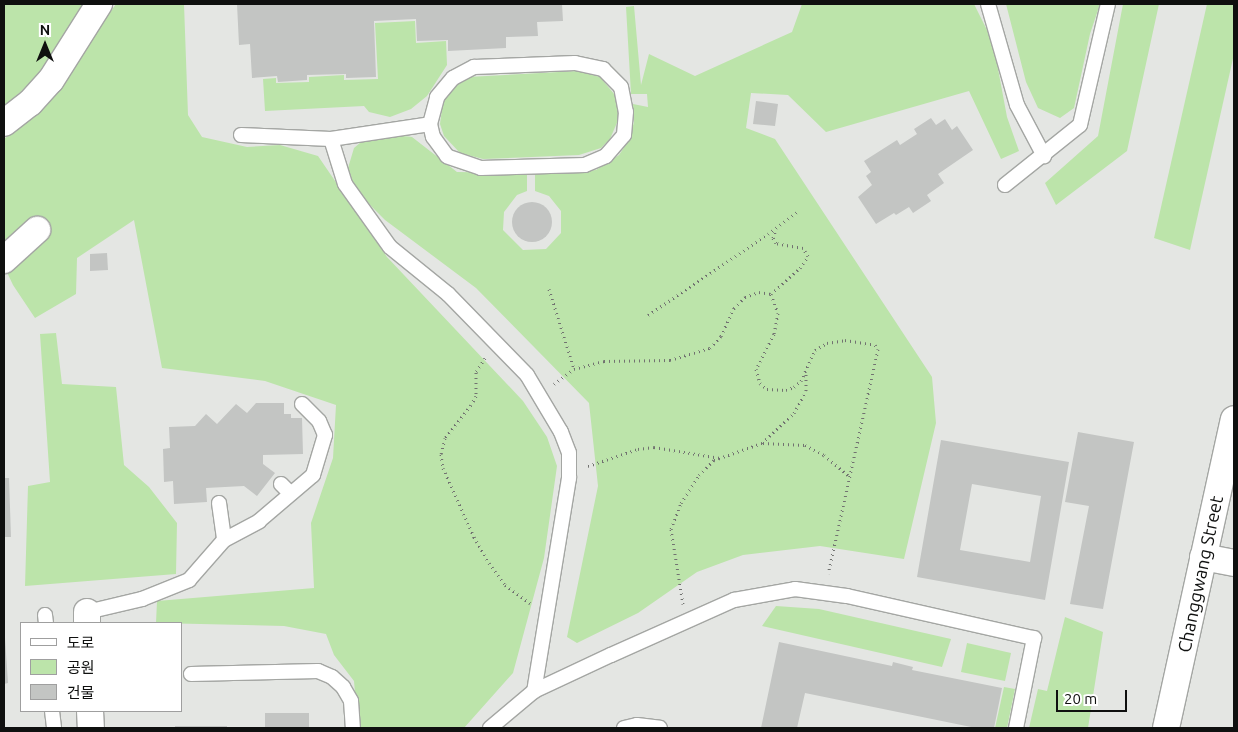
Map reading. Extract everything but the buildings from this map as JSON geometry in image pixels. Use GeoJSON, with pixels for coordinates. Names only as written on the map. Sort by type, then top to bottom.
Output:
{"type":"FeatureCollection","features":[{"type":"Feature","properties":{"kind":"street"},"geometry":{"type":"LineString","coordinates":[[4,123],[30,103],[51,80],[99,4]]}},
{"type":"Feature","properties":{"kind":"street"},"geometry":{"type":"LineString","coordinates":[[4,260],[37,230]]}},
{"type":"Feature","properties":{"kind":"street","name":"Changgwang Street"},"geometry":{"type":"LineString","coordinates":[[1166,728],[1234,419]]}},
{"type":"Feature","properties":{"kind":"street"},"geometry":{"type":"LineString","coordinates":[[1203,557],[1234,563]]}},
{"type":"Feature","properties":{"kind":"street"},"geometry":{"type":"LineString","coordinates":[[90,712],[91,728]]}},
{"type":"Feature","properties":{"kind":"lane"},"geometry":{"type":"LineString","coordinates":[[988,4],[1017,105],[1044,156]]}},
{"type":"Feature","properties":{"kind":"lane"},"geometry":{"type":"LineString","coordinates":[[1005,185],[1044,156],[1080,125],[1108,4]]}},
{"type":"Feature","properties":{"kind":"lane"},"geometry":{"type":"LineString","coordinates":[[575,63],[603,69],[621,87],[626,112],[624,135],[606,156],[585,164],[481,168],[447,156],[434,137],[430,124],[437,97],[453,78],[474,67],[575,63]]}},
{"type":"Feature","properties":{"kind":"lane"},"geometry":{"type":"LineString","coordinates":[[241,135],[331,139],[430,124]]}},
{"type":"Feature","properties":{"kind":"lane"},"geometry":{"type":"LineString","coordinates":[[331,139],[345,184],[390,247],[448,294],[527,375],[562,432],[568,453],[570,478],[534,690]]}},
{"type":"Feature","properties":{"kind":"lane"},"geometry":{"type":"LineString","coordinates":[[87,618],[190,580],[224,540],[259,521],[286,488],[313,475],[325,435],[319,421],[302,404]]}},
{"type":"Feature","properties":{"kind":"lane"},"geometry":{"type":"LineString","coordinates":[[219,503],[224,540]]}},
{"type":"Feature","properties":{"kind":"lane"},"geometry":{"type":"LineString","coordinates":[[490,728],[534,690],[734,600],[795,589],[847,596],[1034,638],[1016,728]]}},
{"type":"Feature","properties":{"kind":"lane"},"geometry":{"type":"LineString","coordinates":[[191,674],[318,671],[332,677],[343,687],[351,701],[353,728]]}},
{"type":"Feature","properties":{"kind":"lane"},"geometry":{"type":"LineString","coordinates":[[52,712],[54,728]]}},
{"type":"Feature","properties":{"kind":"lane"},"geometry":{"type":"LineString","coordinates":[[624,728],[637,725],[660,728]]}},
{"type":"Feature","properties":{"kind":"path"},"geometry":{"type":"LineString","coordinates":[[648,315],[776,228],[798,210]]}},
{"type":"Feature","properties":{"kind":"path"},"geometry":{"type":"LineString","coordinates":[[771,294],[800,268],[808,256],[803,248],[776,243],[773,238],[776,228]]}},
{"type":"Feature","properties":{"kind":"path"},"geometry":{"type":"LineString","coordinates":[[549,289],[574,369]]}},
{"type":"Feature","properties":{"kind":"path"},"geometry":{"type":"LineString","coordinates":[[540,396],[574,369],[604,361],[670,360],[691,356],[710,348],[721,336],[734,308],[745,297],[760,292],[771,294]]}},
{"type":"Feature","properties":{"kind":"path"},"geometry":{"type":"LineString","coordinates":[[771,294],[778,313],[774,334],[756,369],[760,383],[767,389],[786,390],[801,380],[815,350],[827,343],[865,342],[878,349],[828,574]]}},
{"type":"Feature","properties":{"kind":"path"},"geometry":{"type":"LineString","coordinates":[[498,345],[479,364],[476,372],[476,396],[445,438],[441,454],[443,468],[474,537],[505,586],[521,600],[547,608]]}},
{"type":"Feature","properties":{"kind":"path"},"geometry":{"type":"LineString","coordinates":[[762,443],[794,413],[806,391],[806,369]]}},
{"type":"Feature","properties":{"kind":"path"},"geometry":{"type":"LineString","coordinates":[[554,384],[559,393]]}},
{"type":"Feature","properties":{"kind":"path"},"geometry":{"type":"LineString","coordinates":[[683,605],[671,529],[681,503],[699,475],[720,458],[762,443],[806,445],[824,455],[850,477]]}},
{"type":"Feature","properties":{"kind":"path"},"geometry":{"type":"LineString","coordinates":[[581,468],[638,449],[654,447],[720,458]]}},
{"type":"Feature","properties":{"kind":"path"},"geometry":{"type":"LineString","coordinates":[[819,574],[837,576]]}},
{"type":"Feature","properties":{"kind":"path"},"geometry":{"type":"LineString","coordinates":[[674,609],[692,601]]}},
{"type":"Feature","properties":{"kind":"green space"},"geometry":{"type":"Polygon","coordinates":[[[4,4],[83,4],[39,74],[4,108],[4,4]]]}},
{"type":"Feature","properties":{"kind":"green space"},"geometry":{"type":"Polygon","coordinates":[[[116,4],[184,4],[188,115],[202,137],[247,147],[280,145],[318,156],[387,257],[523,401],[547,437],[557,466],[544,558],[513,673],[464,728],[358,728],[354,681],[334,655],[326,634],[284,626],[156,622],[157,601],[314,588],[311,523],[333,458],[336,405],[265,381],[162,368],[134,220],[77,258],[76,294],[35,318],[13,285],[4,266],[51,227],[36,218],[4,247],[4,139],[44,107],[116,4]]]}},
{"type":"Feature","properties":{"kind":"green space"},"geometry":{"type":"Polygon","coordinates":[[[802,4],[974,4],[993,42],[1007,117],[1019,151],[1001,159],[969,91],[826,132],[788,95],[751,93],[746,128],[775,139],[932,377],[936,423],[904,559],[820,546],[743,555],[697,572],[638,613],[577,643],[567,637],[598,486],[589,403],[476,288],[385,220],[356,191],[348,168],[354,148],[367,137],[387,134],[412,137],[457,172],[527,173],[527,191],[517,195],[504,212],[503,230],[523,250],[546,249],[561,233],[561,211],[549,196],[535,191],[535,174],[596,170],[619,155],[629,140],[634,122],[633,104],[648,107],[647,94],[631,94],[626,7],[634,6],[641,85],[649,54],[695,76],[792,32],[802,4]]]}},
{"type":"Feature","properties":{"kind":"green space"},"geometry":{"type":"Polygon","coordinates":[[[1006,4],[1100,4],[1090,34],[1074,108],[1060,118],[1038,108],[1026,82],[1006,4]]]}},
{"type":"Feature","properties":{"kind":"green space"},"geometry":{"type":"Polygon","coordinates":[[[1123,4],[1159,4],[1127,151],[1056,205],[1045,183],[1098,136],[1123,4]]]}},
{"type":"Feature","properties":{"kind":"green space"},"geometry":{"type":"Polygon","coordinates":[[[1207,4],[1234,4],[1234,54],[1190,250],[1154,238],[1207,4]]]}},
{"type":"Feature","properties":{"kind":"green space"},"geometry":{"type":"Polygon","coordinates":[[[415,21],[416,43],[446,41],[447,65],[427,96],[411,109],[390,117],[369,112],[364,106],[265,111],[263,79],[276,78],[276,83],[309,82],[309,77],[344,75],[344,80],[378,79],[375,23],[415,21]]]}},
{"type":"Feature","properties":{"kind":"green space"},"geometry":{"type":"Polygon","coordinates":[[[577,71],[600,77],[615,95],[619,118],[610,139],[601,148],[579,155],[483,159],[460,153],[444,136],[440,124],[443,101],[458,83],[468,77],[577,71]]]}},
{"type":"Feature","properties":{"kind":"green space"},"geometry":{"type":"Polygon","coordinates":[[[56,333],[62,384],[116,387],[124,465],[149,487],[177,523],[176,574],[25,586],[28,486],[50,482],[40,334],[56,333]]]}},
{"type":"Feature","properties":{"kind":"green space"},"geometry":{"type":"Polygon","coordinates":[[[776,606],[819,609],[951,639],[942,667],[762,626],[776,606]]]}},
{"type":"Feature","properties":{"kind":"green space"},"geometry":{"type":"Polygon","coordinates":[[[1065,617],[1103,632],[1088,728],[1029,728],[1038,689],[1047,691],[1065,617]]]}},
{"type":"Feature","properties":{"kind":"green space"},"geometry":{"type":"Polygon","coordinates":[[[967,643],[1011,653],[1005,681],[961,672],[967,643]]]}},
{"type":"Feature","properties":{"kind":"green space"},"geometry":{"type":"Polygon","coordinates":[[[1004,687],[1015,689],[1007,728],[995,728],[1004,687]]]}}]}
